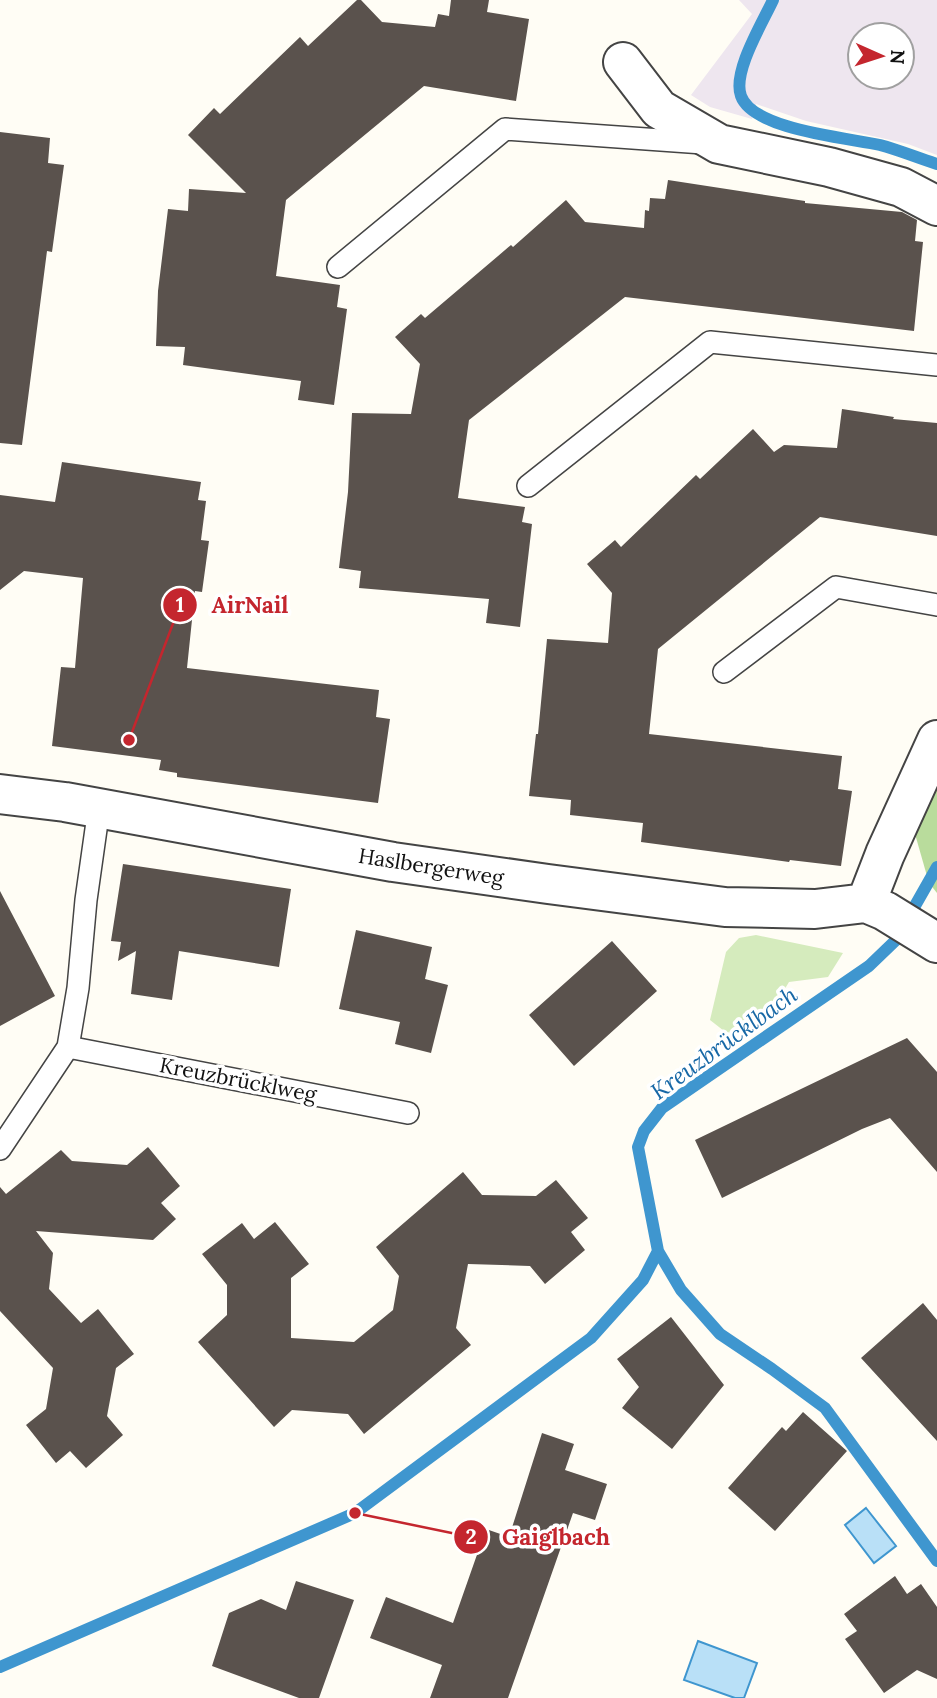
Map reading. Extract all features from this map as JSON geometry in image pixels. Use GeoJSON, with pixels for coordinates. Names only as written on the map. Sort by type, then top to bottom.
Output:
{"type":"FeatureCollection","features":[{"type":"Feature","properties":{"kind":"street"},"geometry":{"type":"LineString","coordinates":[[623,62],[659,108],[719,144],[829,167],[901,187],[937,206]]}},
{"type":"Feature","properties":{"kind":"street"},"geometry":{"type":"LineString","coordinates":[[937,740],[885,854],[875,907],[937,943]]}},
{"type":"Feature","properties":{"kind":"street","name":"Haslbergerweg"},"geometry":{"type":"LineString","coordinates":[[0,794],[99,808],[393,862],[519,881],[725,907],[875,907]]}},
{"type":"Feature","properties":{"kind":"lane"},"geometry":{"type":"LineString","coordinates":[[338,267],[505,129],[719,144]]}},
{"type":"Feature","properties":{"kind":"lane"},"geometry":{"type":"LineString","coordinates":[[528,486],[710,342],[937,365]]}},
{"type":"Feature","properties":{"kind":"lane"},"geometry":{"type":"LineString","coordinates":[[724,672],[836,587],[937,605]]}},
{"type":"Feature","properties":{"kind":"lane"},"geometry":{"type":"LineString","coordinates":[[0,1149],[68,1047],[78,988],[86,900],[99,808]]}},
{"type":"Feature","properties":{"kind":"lane","name":"Kreuzbrücklweg"},"geometry":{"type":"LineString","coordinates":[[68,1047],[408,1113]]}},
{"type":"Feature","properties":{"kind":"shaded area"},"geometry":{"type":"Polygon","coordinates":[[[739,0],[937,0],[937,155],[908,144],[806,121],[756,104],[752,119],[710,107],[691,95],[752,14],[739,0]]]}},
{"type":"Feature","properties":{"kind":"green space"},"geometry":{"type":"Polygon","coordinates":[[[937,780],[937,893],[929,883],[913,827],[937,780]]]}},
{"type":"Feature","properties":{"kind":"green space"},"geometry":{"type":"Polygon","coordinates":[[[756,935],[843,953],[828,977],[789,982],[772,1010],[733,1038],[710,1020],[726,952],[739,938],[756,935]]]}},
{"type":"Feature","properties":{"kind":"water"},"geometry":{"type":"Polygon","coordinates":[[[866,1508],[896,1546],[874,1563],[845,1525],[866,1508]]]}},
{"type":"Feature","properties":{"kind":"water"},"geometry":{"type":"Polygon","coordinates":[[[698,1641],[757,1663],[744,1698],[735,1698],[684,1680],[698,1641]]]}},
{"type":"Feature","properties":{"kind":"building"},"geometry":{"type":"Polygon","coordinates":[[[357,0],[361,0],[382,22],[435,27],[438,14],[449,16],[451,0],[489,0],[487,12],[529,19],[516,101],[424,86],[286,200],[276,276],[340,285],[337,307],[347,309],[334,405],[298,400],[301,381],[183,365],[185,347],[156,346],[158,291],[168,209],[188,211],[189,189],[246,193],[188,135],[214,108],[220,114],[300,37],[308,46],[357,0]]]}},
{"type":"Feature","properties":{"kind":"building"},"geometry":{"type":"Polygon","coordinates":[[[0,132],[50,138],[48,163],[64,165],[52,252],[47,251],[22,445],[0,443],[0,132]]]}},
{"type":"Feature","properties":{"kind":"building"},"geometry":{"type":"Polygon","coordinates":[[[668,180],[805,203],[902,212],[917,220],[915,241],[923,242],[914,331],[625,297],[469,420],[458,498],[525,507],[522,522],[532,524],[520,627],[486,623],[489,599],[359,588],[361,571],[339,568],[348,492],[352,413],[411,414],[420,364],[395,337],[421,314],[425,318],[566,200],[585,222],[644,228],[645,210],[649,211],[650,198],[665,199],[668,180]]]}},
{"type":"Feature","properties":{"kind":"building"},"geometry":{"type":"Polygon","coordinates":[[[842,409],[894,417],[893,419],[937,423],[937,536],[820,517],[658,649],[649,734],[842,756],[838,789],[852,791],[841,866],[789,862],[641,842],[643,823],[570,815],[571,800],[529,796],[547,639],[608,643],[612,593],[587,564],[615,540],[621,547],[696,475],[700,479],[753,429],[774,452],[784,445],[837,448],[842,409]]]}},
{"type":"Feature","properties":{"kind":"building"},"geometry":{"type":"Polygon","coordinates":[[[62,462],[201,482],[198,500],[206,501],[201,540],[209,541],[202,592],[195,591],[187,668],[379,690],[376,717],[390,719],[378,803],[177,777],[177,773],[159,770],[161,760],[52,746],[61,667],[75,668],[83,578],[24,571],[0,590],[0,495],[55,502],[62,462]]]}},
{"type":"Feature","properties":{"kind":"building"},"geometry":{"type":"Polygon","coordinates":[[[123,864],[291,889],[279,967],[179,951],[172,1000],[131,994],[136,951],[118,961],[121,942],[111,941],[123,864]]]}},
{"type":"Feature","properties":{"kind":"building"},"geometry":{"type":"Polygon","coordinates":[[[0,891],[55,996],[0,1026],[0,891]]]}},
{"type":"Feature","properties":{"kind":"building"},"geometry":{"type":"Polygon","coordinates":[[[356,930],[432,947],[425,979],[448,985],[431,1053],[395,1044],[400,1022],[339,1009],[356,930]]]}},
{"type":"Feature","properties":{"kind":"building"},"geometry":{"type":"Polygon","coordinates":[[[612,941],[657,991],[574,1066],[529,1015],[612,941]]]}},
{"type":"Feature","properties":{"kind":"building"},"geometry":{"type":"Polygon","coordinates":[[[907,1038],[937,1072],[937,1172],[890,1118],[862,1129],[722,1198],[695,1140],[907,1038]]]}},
{"type":"Feature","properties":{"kind":"building"},"geometry":{"type":"Polygon","coordinates":[[[148,1147],[180,1186],[161,1203],[176,1219],[153,1240],[36,1231],[53,1253],[49,1289],[81,1323],[98,1309],[134,1354],[116,1368],[107,1416],[123,1435],[86,1468],[70,1451],[56,1463],[26,1425],[46,1409],[53,1368],[0,1311],[0,1187],[6,1194],[61,1150],[72,1161],[127,1165],[148,1147]]]}},
{"type":"Feature","properties":{"kind":"building"},"geometry":{"type":"Polygon","coordinates":[[[463,1172],[482,1195],[536,1196],[556,1180],[588,1218],[571,1232],[585,1250],[545,1284],[530,1266],[468,1264],[456,1328],[471,1345],[364,1434],[348,1414],[292,1410],[274,1427],[198,1342],[227,1315],[227,1285],[202,1254],[242,1223],[254,1239],[275,1222],[309,1264],[291,1278],[291,1338],[354,1342],[393,1310],[399,1276],[376,1247],[463,1172]]]}},
{"type":"Feature","properties":{"kind":"building"},"geometry":{"type":"Polygon","coordinates":[[[923,1303],[937,1320],[937,1441],[861,1358],[923,1303]]]}},
{"type":"Feature","properties":{"kind":"building"},"geometry":{"type":"Polygon","coordinates":[[[671,1317],[724,1385],[672,1449],[622,1408],[639,1387],[617,1359],[671,1317]]]}},
{"type":"Feature","properties":{"kind":"building"},"geometry":{"type":"Polygon","coordinates":[[[803,1412],[847,1451],[775,1531],[728,1488],[782,1427],[786,1431],[803,1412]]]}},
{"type":"Feature","properties":{"kind":"building"},"geometry":{"type":"Polygon","coordinates":[[[542,1433],[574,1444],[565,1470],[607,1484],[595,1520],[573,1513],[508,1698],[430,1698],[442,1665],[370,1638],[386,1597],[453,1623],[486,1529],[509,1537],[542,1433]]]}},
{"type":"Feature","properties":{"kind":"building"},"geometry":{"type":"Polygon","coordinates":[[[895,1576],[907,1594],[921,1584],[937,1607],[937,1679],[917,1670],[884,1693],[845,1639],[857,1631],[844,1614],[895,1576]]]}},
{"type":"Feature","properties":{"kind":"building"},"geometry":{"type":"Polygon","coordinates":[[[296,1581],[354,1600],[319,1698],[299,1698],[212,1666],[229,1613],[261,1599],[286,1610],[296,1581]]]}},
{"type":"Feature","properties":{"kind":"waterway","name":"Kreuzbrücklbach"},"geometry":{"type":"LineString","coordinates":[[773,0],[750,47],[741,74],[741,96],[749,108],[782,125],[880,145],[937,164]]}},
{"type":"Feature","properties":{"kind":"waterway","name":"Kreuzbrücklbach"},"geometry":{"type":"LineString","coordinates":[[937,867],[895,941],[869,966],[662,1108],[644,1131],[638,1147],[658,1251],[681,1290],[720,1334],[825,1408],[937,1561]]}},
{"type":"Feature","properties":{"kind":"waterway"},"geometry":{"type":"LineString","coordinates":[[0,1667],[355,1513],[591,1338],[643,1280],[658,1251]]}},
{"type":"Feature","properties":{"kind":"place","name":"AirNail"},"geometry":{"type":"Point","coordinates":[129,740]}},
{"type":"Feature","properties":{"kind":"place","name":"Gaiglbach"},"geometry":{"type":"Point","coordinates":[355,1513]}}]}
